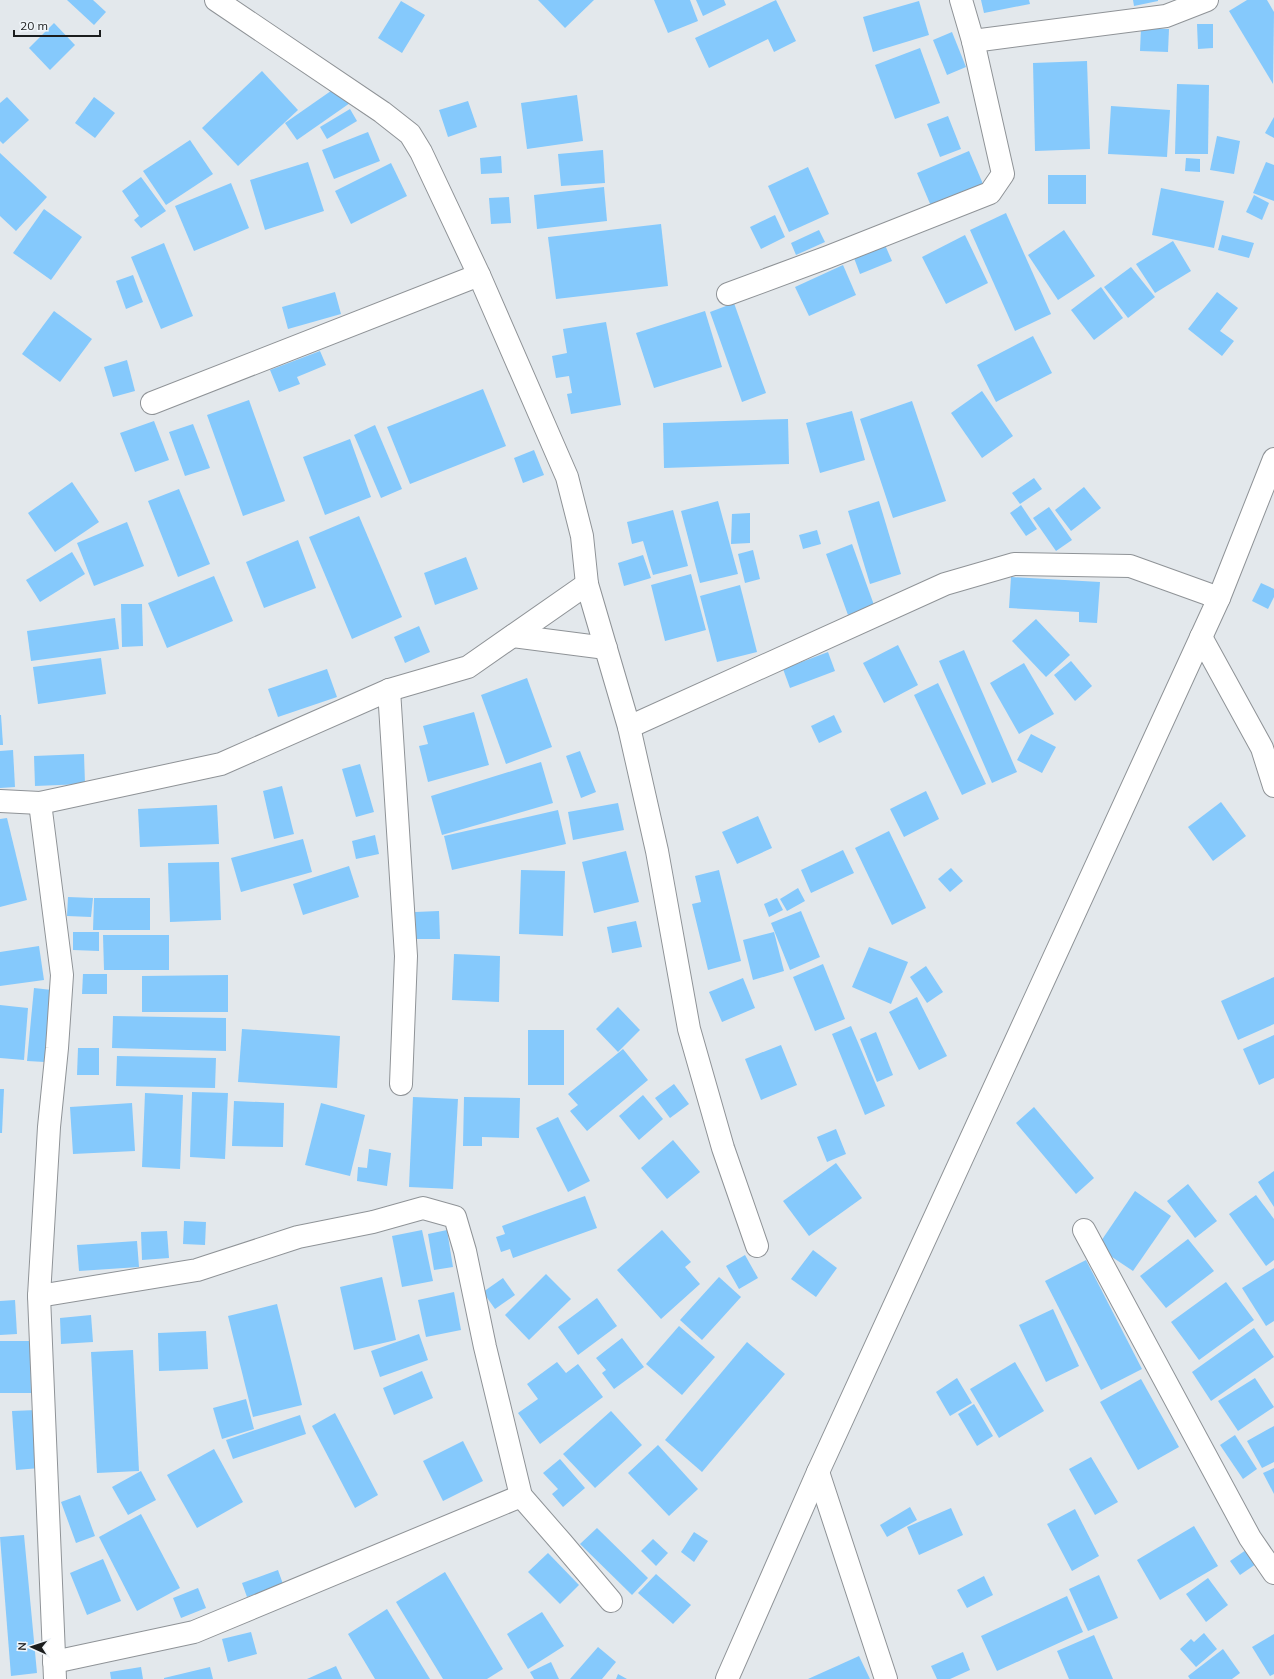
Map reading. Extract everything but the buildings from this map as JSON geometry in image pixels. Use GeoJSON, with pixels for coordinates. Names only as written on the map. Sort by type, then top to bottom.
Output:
{"type":"FeatureCollection","features":[{"type":"Feature","properties":{"kind":"street"},"geometry":{"type":"LineString","coordinates":[[216,0],[382,112],[410,134],[421,152],[479,275],[567,477],[582,536],[587,584],[629,727],[657,851],[689,1029],[723,1148],[757,1246]]}},
{"type":"Feature","properties":{"kind":"street"},"geometry":{"type":"LineString","coordinates":[[728,294],[828,257],[990,193],[1003,174],[973,41],[961,0]]}},
{"type":"Feature","properties":{"kind":"street"},"geometry":{"type":"LineString","coordinates":[[973,41],[1166,16],[1207,0]]}},
{"type":"Feature","properties":{"kind":"street"},"geometry":{"type":"LineString","coordinates":[[152,403],[479,275]]}},
{"type":"Feature","properties":{"kind":"street"},"geometry":{"type":"LineString","coordinates":[[727,1679],[818,1472],[1219,598],[1274,459]]}},
{"type":"Feature","properties":{"kind":"street"},"geometry":{"type":"LineString","coordinates":[[629,727],[945,584],[1014,564],[1130,566],[1219,598]]}},
{"type":"Feature","properties":{"kind":"street"},"geometry":{"type":"LineString","coordinates":[[0,801],[40,803],[221,764],[389,690],[468,667],[587,584]]}},
{"type":"Feature","properties":{"kind":"street"},"geometry":{"type":"LineString","coordinates":[[513,636],[606,648]]}},
{"type":"Feature","properties":{"kind":"street"},"geometry":{"type":"LineString","coordinates":[[1200,637],[1262,748],[1274,786]]}},
{"type":"Feature","properties":{"kind":"street"},"geometry":{"type":"LineString","coordinates":[[389,690],[406,956],[401,1084]]}},
{"type":"Feature","properties":{"kind":"street"},"geometry":{"type":"LineString","coordinates":[[40,803],[62,975],[57,1048],[49,1126],[38,1296],[55,1670],[194,1632],[521,1496]]}},
{"type":"Feature","properties":{"kind":"street"},"geometry":{"type":"LineString","coordinates":[[38,1296],[197,1270],[298,1237],[373,1222],[423,1208],[455,1217],[465,1251],[487,1354],[521,1496],[611,1601]]}},
{"type":"Feature","properties":{"kind":"street"},"geometry":{"type":"LineString","coordinates":[[1084,1230],[1250,1538],[1274,1573]]}},
{"type":"Feature","properties":{"kind":"street"},"geometry":{"type":"LineString","coordinates":[[818,1472],[886,1679]]}}]}
